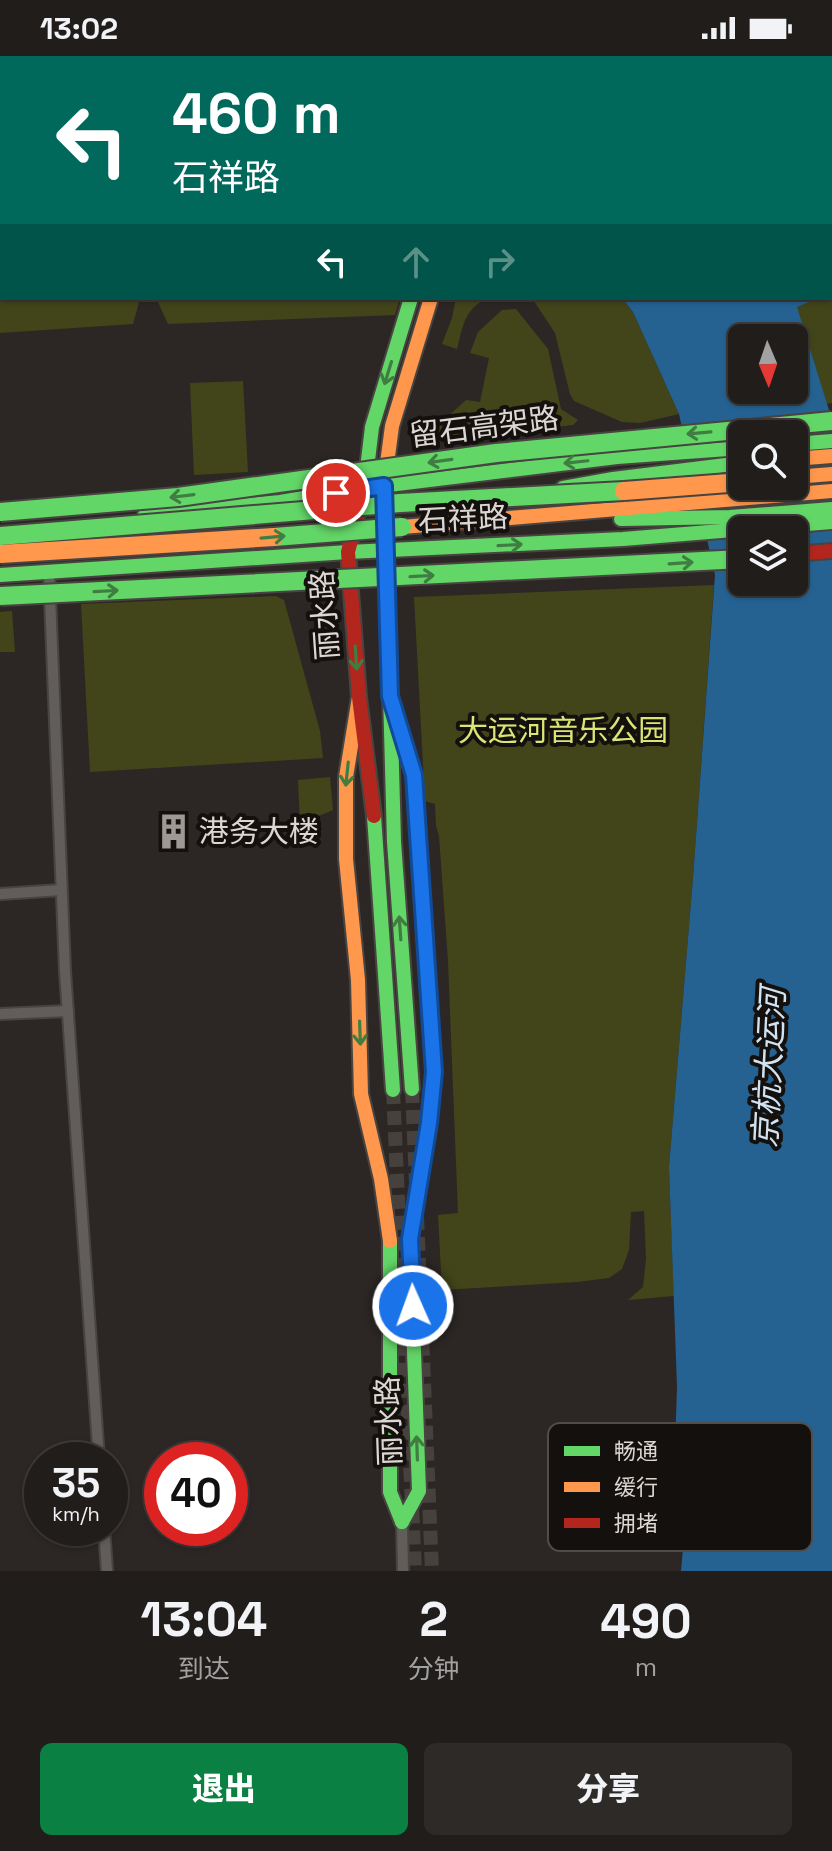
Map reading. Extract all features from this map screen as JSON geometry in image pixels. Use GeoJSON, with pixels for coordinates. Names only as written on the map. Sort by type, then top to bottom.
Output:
{"type":"FeatureCollection","features":[{"type":"Feature","properties":{"kind":"main road","name":"丽水路"},"geometry":{"type":"LineString","coordinates":[[410,300],[372,427],[364,488],[348,552],[359,697],[402,1090],[384,486],[392,426],[430,300]]}},
{"type":"Feature","properties":{"kind":"main road","name":"留石高架路"},"geometry":{"type":"LineString","coordinates":[[0,512],[178,497],[510,451],[832,421]]}},
{"type":"Feature","properties":{"kind":"main road"},"geometry":{"type":"LineString","coordinates":[[808,443],[832,441]]}},
{"type":"Feature","properties":{"kind":"main road","name":"石祥路"},"geometry":{"type":"LineString","coordinates":[[0,529],[280,502],[364,488],[617,457],[728,449]]}},
{"type":"Feature","properties":{"kind":"main road"},"geometry":{"type":"LineString","coordinates":[[808,458],[832,456]]}},
{"type":"Feature","properties":{"kind":"main road"},"geometry":{"type":"LineString","coordinates":[[521,495],[613,479],[728,465]]}},
{"type":"Feature","properties":{"kind":"main road"},"geometry":{"type":"LineString","coordinates":[[808,476],[832,474]]}},
{"type":"Feature","properties":{"kind":"main road"},"geometry":{"type":"LineString","coordinates":[[0,536],[400,503],[728,483]]}},
{"type":"Feature","properties":{"kind":"main road"},"geometry":{"type":"LineString","coordinates":[[0,554],[241,540],[832,491]]}},
{"type":"Feature","properties":{"kind":"main road"},"geometry":{"type":"LineString","coordinates":[[498,519],[730,517],[832,509]]}},
{"type":"Feature","properties":{"kind":"main road","name":"石祥路"},"geometry":{"type":"LineString","coordinates":[[0,575],[348,552],[623,539],[832,522]]}},
{"type":"Feature","properties":{"kind":"main road"},"geometry":{"type":"LineString","coordinates":[[808,553],[832,551]]}},
{"type":"Feature","properties":{"kind":"main road"},"geometry":{"type":"LineString","coordinates":[[0,596],[728,560]]}},
{"type":"Feature","properties":{"kind":"main road","name":"丽水路"},"geometry":{"type":"LineString","coordinates":[[390,696],[414,775],[434,1072],[410,1239],[419,1491],[402,1522]]}},
{"type":"Feature","properties":{"kind":"main road","name":"丽水路"},"geometry":{"type":"LineString","coordinates":[[359,697],[346,777],[346,859],[358,980],[361,1094],[381,1179],[390,1242],[390,1492],[402,1522]]}},
{"type":"Feature","properties":{"kind":"street"},"geometry":{"type":"LineString","coordinates":[[49,572],[61,890],[98,1442]]}},
{"type":"Feature","properties":{"kind":"street"},"geometry":{"type":"LineString","coordinates":[[0,894],[61,890]]}},
{"type":"Feature","properties":{"kind":"street"},"geometry":{"type":"LineString","coordinates":[[0,1014],[68,1011]]}},
{"type":"Feature","properties":{"kind":"street","name":"丽水路"},"geometry":{"type":"LineString","coordinates":[[402,1522],[403,1571]]}},
{"type":"Feature","properties":{"kind":"street"},"geometry":{"type":"LineString","coordinates":[[105,1546],[107,1571]]}},
{"type":"Feature","properties":{"kind":"green space"},"geometry":{"type":"Polygon","coordinates":[[[0,300],[139,302],[133,324],[0,333],[0,300]]]}},
{"type":"Feature","properties":{"kind":"green space"},"geometry":{"type":"Polygon","coordinates":[[[157,300],[399,300],[395,315],[168,324],[157,300]]]}},
{"type":"Feature","properties":{"kind":"green space"},"geometry":{"type":"Polygon","coordinates":[[[456,300],[484,300],[469,313],[457,349],[442,344],[456,300]]]}},
{"type":"Feature","properties":{"kind":"green space"},"geometry":{"type":"Polygon","coordinates":[[[533,300],[624,300],[633,312],[679,414],[640,423],[622,422],[574,401],[555,333],[533,300]]]}},
{"type":"Feature","properties":{"kind":"green space"},"geometry":{"type":"Polygon","coordinates":[[[778,300],[832,300],[832,403],[802,408],[802,404],[808,404],[808,324],[788,324],[778,300]]]}},
{"type":"Feature","properties":{"kind":"green space"},"geometry":{"type":"Polygon","coordinates":[[[516,309],[548,349],[561,409],[578,420],[573,425],[433,440],[421,428],[422,419],[445,419],[466,400],[480,402],[489,358],[470,353],[478,332],[502,310],[516,309]]]}},
{"type":"Feature","properties":{"kind":"green space"},"geometry":{"type":"Polygon","coordinates":[[[243,381],[248,472],[194,475],[190,383],[243,381]]]}},
{"type":"Feature","properties":{"kind":"green space","name":"大运河音乐公园"},"geometry":{"type":"Polygon","coordinates":[[[714,585],[669,1167],[674,1296],[628,1300],[643,1287],[646,1259],[644,1211],[631,1212],[629,1250],[622,1269],[609,1278],[442,1290],[438,1215],[458,1213],[448,961],[435,804],[425,801],[414,597],[714,585]]]}},
{"type":"Feature","properties":{"kind":"green space"},"geometry":{"type":"Polygon","coordinates":[[[276,596],[284,600],[320,731],[323,758],[90,772],[81,604],[276,596]]]}},
{"type":"Feature","properties":{"kind":"green space"},"geometry":{"type":"Polygon","coordinates":[[[12,611],[15,652],[0,652],[0,612],[12,611]]]}},
{"type":"Feature","properties":{"kind":"green space"},"geometry":{"type":"Polygon","coordinates":[[[330,777],[333,810],[300,824],[298,780],[330,777]]]}},
{"type":"Feature","properties":{"kind":"water","name":"京杭大运河"},"geometry":{"type":"Polygon","coordinates":[[[624,300],[810,300],[797,307],[802,324],[728,324],[728,404],[808,404],[808,343],[832,420],[832,1571],[681,1571],[683,1551],[812,1551],[812,1423],[676,1423],[669,1167],[715,575],[679,414],[633,312],[624,300]]]}},
{"type":"Feature","properties":{"kind":"tunnel"},"geometry":{"type":"LineString","coordinates":[[412,1089],[416,1183]]}},
{"type":"Feature","properties":{"kind":"tunnel"},"geometry":{"type":"LineString","coordinates":[[393,1090],[415,1571]]}},
{"type":"Feature","properties":{"kind":"tunnel"},"geometry":{"type":"LineString","coordinates":[[417,1216],[432,1571]]}},
{"type":"Feature","properties":{"kind":"traffic: fast"},"geometry":{"type":"LineString","coordinates":[[366,477],[372,427],[410,300]]}},
{"type":"Feature","properties":{"kind":"traffic: fast"},"geometry":{"type":"LineString","coordinates":[[0,512],[178,497],[496,453],[832,421]]}},
{"type":"Feature","properties":{"kind":"traffic: fast"},"geometry":{"type":"LineString","coordinates":[[808,443],[832,441]]}},
{"type":"Feature","properties":{"kind":"traffic: fast"},"geometry":{"type":"LineString","coordinates":[[145,515],[280,502],[364,488],[617,457],[728,449]]}},
{"type":"Feature","properties":{"kind":"traffic: fast"},"geometry":{"type":"LineString","coordinates":[[563,488],[728,465]]}},
{"type":"Feature","properties":{"kind":"traffic: fast"},"geometry":{"type":"LineString","coordinates":[[0,536],[400,503],[624,491]]}},
{"type":"Feature","properties":{"kind":"traffic: fast"},"geometry":{"type":"LineString","coordinates":[[621,519],[730,517],[832,509]]}},
{"type":"Feature","properties":{"kind":"traffic: fast"},"geometry":{"type":"LineString","coordinates":[[0,575],[348,552],[623,539],[832,522]]}},
{"type":"Feature","properties":{"kind":"traffic: fast"},"geometry":{"type":"LineString","coordinates":[[274,537],[402,527]]}},
{"type":"Feature","properties":{"kind":"traffic: fast"},"geometry":{"type":"LineString","coordinates":[[386,544],[394,842],[412,1089]]}},
{"type":"Feature","properties":{"kind":"traffic: fast"},"geometry":{"type":"LineString","coordinates":[[0,596],[728,560]]}},
{"type":"Feature","properties":{"kind":"traffic: fast"},"geometry":{"type":"LineString","coordinates":[[390,696],[414,775],[434,1072],[410,1239],[419,1491],[402,1522]]}},
{"type":"Feature","properties":{"kind":"traffic: fast"},"geometry":{"type":"LineString","coordinates":[[374,816],[393,1090]]}},
{"type":"Feature","properties":{"kind":"traffic: fast"},"geometry":{"type":"LineString","coordinates":[[390,1241],[390,1492],[402,1522]]}},
{"type":"Feature","properties":{"kind":"traffic: slow"},"geometry":{"type":"LineString","coordinates":[[386,544],[384,486],[392,426],[430,300]]}},
{"type":"Feature","properties":{"kind":"traffic: slow"},"geometry":{"type":"LineString","coordinates":[[808,458],[832,456]]}},
{"type":"Feature","properties":{"kind":"traffic: slow"},"geometry":{"type":"LineString","coordinates":[[808,476],[832,474]]}},
{"type":"Feature","properties":{"kind":"traffic: slow"},"geometry":{"type":"LineString","coordinates":[[624,491],[728,483]]}},
{"type":"Feature","properties":{"kind":"traffic: slow"},"geometry":{"type":"LineString","coordinates":[[402,527],[832,491]]}},
{"type":"Feature","properties":{"kind":"traffic: slow"},"geometry":{"type":"LineString","coordinates":[[0,554],[274,537]]}},
{"type":"Feature","properties":{"kind":"traffic: slow"},"geometry":{"type":"LineString","coordinates":[[359,697],[346,777],[346,859],[358,980],[361,1094],[381,1179],[390,1241]]}},
{"type":"Feature","properties":{"kind":"traffic: jam"},"geometry":{"type":"LineString","coordinates":[[362,498],[348,552],[359,697],[374,816]]}},
{"type":"Feature","properties":{"kind":"traffic: jam"},"geometry":{"type":"LineString","coordinates":[[808,553],[832,551]]}},
{"type":"Feature","properties":{"kind":"place","name":"港务大楼"},"geometry":{"type":"Point","coordinates":[173,832]}},
{"type":"Feature","properties":{"kind":"route"},"geometry":{"type":"LineString","coordinates":[[336,493],[384,486],[390,696],[414,775],[434,1072],[410,1239],[413,1306]]}}]}
